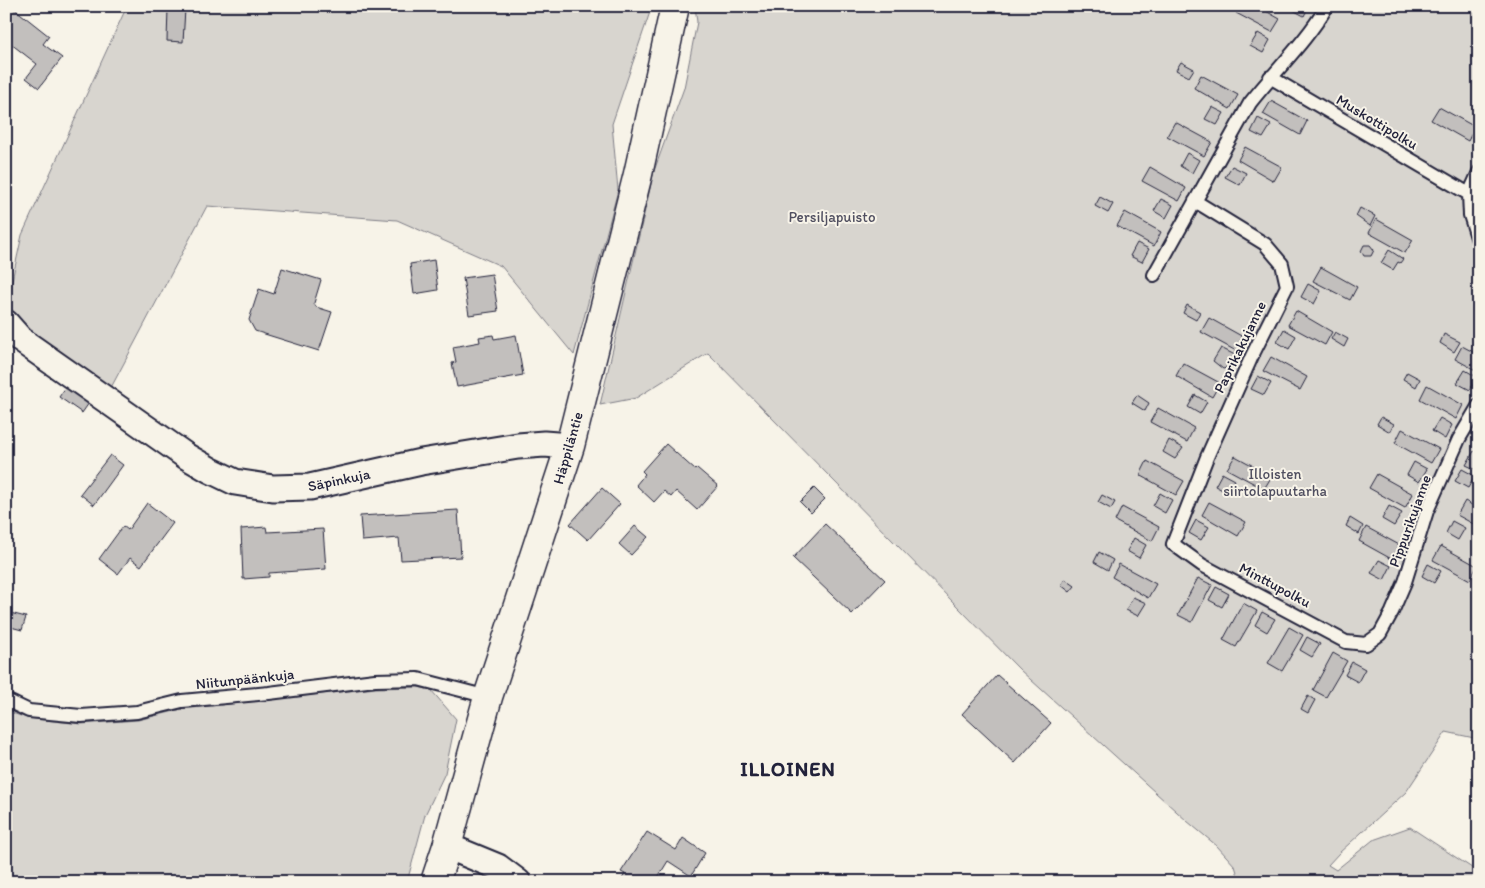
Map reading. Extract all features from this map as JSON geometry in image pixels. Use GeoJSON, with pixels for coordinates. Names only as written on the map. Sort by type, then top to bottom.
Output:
{"type":"FeatureCollection","features":[{"type":"Feature","properties":{"kind":"street","name":"Häppiläntie"},"geometry":{"type":"LineString","coordinates":[[435,882],[447,846],[488,697],[570,446],[638,174],[675,6]]}},
{"type":"Feature","properties":{"kind":"street","name":"Säpinkuja"},"geometry":{"type":"LineString","coordinates":[[6,323],[21,340],[178,451],[235,482],[273,488],[310,487],[421,462],[518,446],[544,444],[570,446]]}},
{"type":"Feature","properties":{"kind":"street"},"geometry":{"type":"LineString","coordinates":[[447,846],[498,867],[518,882]]}},
{"type":"Feature","properties":{"kind":"lane"},"geometry":{"type":"LineString","coordinates":[[1154,275],[1250,103],[1270,77],[1316,25],[1327,6]]}},
{"type":"Feature","properties":{"kind":"lane","name":"Muskottipolku"},"geometry":{"type":"LineString","coordinates":[[1270,77],[1468,194]]}},
{"type":"Feature","properties":{"kind":"lane"},"geometry":{"type":"LineString","coordinates":[[1479,172],[1468,194],[1470,215],[1479,244]]}},
{"type":"Feature","properties":{"kind":"lane","name":"Paprikakujanne"},"geometry":{"type":"LineString","coordinates":[[1173,544],[1207,457],[1252,356],[1287,286],[1282,264],[1265,244],[1195,201]]}},
{"type":"Feature","properties":{"kind":"lane","name":"Pippurikujanne"},"geometry":{"type":"LineString","coordinates":[[1366,644],[1380,634],[1392,612],[1405,582],[1427,510],[1459,440],[1479,405]]}},
{"type":"Feature","properties":{"kind":"lane","name":"Minttupolku"},"geometry":{"type":"LineString","coordinates":[[1173,544],[1202,565],[1346,642],[1366,644]]}},
{"type":"Feature","properties":{"kind":"lane","name":"Niitunpäänkuja"},"geometry":{"type":"LineString","coordinates":[[6,700],[28,711],[81,716],[137,712],[182,701],[270,693],[376,680],[418,679],[488,697]]}},
{"type":"Feature","properties":{"kind":"green space"},"geometry":{"type":"Polygon","coordinates":[[[127,6],[652,6],[612,124],[618,190],[574,355],[501,266],[397,220],[207,206],[105,399],[6,323],[6,308],[22,235],[127,6]]]}},
{"type":"Feature","properties":{"kind":"green space"},"geometry":{"type":"Polygon","coordinates":[[[695,6],[1479,6],[1479,739],[1446,732],[1406,792],[1328,865],[1336,870],[1373,840],[1410,827],[1478,872],[1479,882],[1240,882],[1235,866],[1217,846],[1020,670],[708,353],[636,398],[600,405],[654,171],[684,88],[697,22],[695,6]]]}},
{"type":"Feature","properties":{"kind":"green space"},"geometry":{"type":"Polygon","coordinates":[[[418,687],[431,690],[456,719],[445,773],[425,815],[407,882],[6,882],[6,711],[27,718],[81,724],[138,720],[183,709],[376,688],[418,687]]]}},
{"type":"Feature","properties":{"kind":"building"},"geometry":{"type":"Polygon","coordinates":[[[6,6],[11,6],[49,36],[43,44],[62,58],[39,88],[26,78],[37,64],[6,40],[6,6]]]}},
{"type":"Feature","properties":{"kind":"building"},"geometry":{"type":"Polygon","coordinates":[[[1239,6],[1257,6],[1280,19],[1272,32],[1236,13],[1239,6]]]}},
{"type":"Feature","properties":{"kind":"building"},"geometry":{"type":"Polygon","coordinates":[[[1293,6],[1309,6],[1304,16],[1291,9],[1293,6]]]}},
{"type":"Feature","properties":{"kind":"building"},"geometry":{"type":"Polygon","coordinates":[[[168,8],[185,9],[183,42],[167,41],[168,8]]]}},
{"type":"Feature","properties":{"kind":"building"},"geometry":{"type":"Polygon","coordinates":[[[1258,33],[1270,40],[1263,53],[1250,46],[1258,33]]]}},
{"type":"Feature","properties":{"kind":"building"},"geometry":{"type":"Polygon","coordinates":[[[1181,62],[1194,69],[1189,77],[1176,70],[1181,62]]]}},
{"type":"Feature","properties":{"kind":"building"},"geometry":{"type":"Polygon","coordinates":[[[1201,75],[1238,95],[1230,109],[1194,88],[1201,75]]]}},
{"type":"Feature","properties":{"kind":"building"},"geometry":{"type":"Polygon","coordinates":[[[1271,101],[1307,121],[1300,135],[1263,114],[1271,101]]]}},
{"type":"Feature","properties":{"kind":"building"},"geometry":{"type":"Polygon","coordinates":[[[1212,107],[1224,113],[1217,125],[1205,119],[1212,107]]]}},
{"type":"Feature","properties":{"kind":"building"},"geometry":{"type":"Polygon","coordinates":[[[1439,107],[1475,127],[1468,141],[1431,120],[1439,107]]]}},
{"type":"Feature","properties":{"kind":"building"},"geometry":{"type":"Polygon","coordinates":[[[1258,118],[1271,125],[1263,138],[1251,132],[1258,118]]]}},
{"type":"Feature","properties":{"kind":"building"},"geometry":{"type":"Polygon","coordinates":[[[1175,122],[1212,142],[1204,156],[1167,136],[1175,122]]]}},
{"type":"Feature","properties":{"kind":"building"},"geometry":{"type":"Polygon","coordinates":[[[1245,147],[1282,167],[1274,181],[1238,160],[1245,147]]]}},
{"type":"Feature","properties":{"kind":"building"},"geometry":{"type":"Polygon","coordinates":[[[1187,153],[1199,160],[1192,173],[1180,166],[1187,153]]]}},
{"type":"Feature","properties":{"kind":"building"},"geometry":{"type":"Polygon","coordinates":[[[1232,166],[1246,173],[1240,185],[1225,177],[1232,166]]]}},
{"type":"Feature","properties":{"kind":"building"},"geometry":{"type":"Polygon","coordinates":[[[1150,167],[1186,188],[1179,201],[1142,181],[1150,167]]]}},
{"type":"Feature","properties":{"kind":"building"},"geometry":{"type":"Polygon","coordinates":[[[1100,197],[1113,204],[1108,213],[1095,206],[1100,197]]]}},
{"type":"Feature","properties":{"kind":"building"},"geometry":{"type":"Polygon","coordinates":[[[1161,199],[1173,205],[1166,218],[1154,211],[1161,199]]]}},
{"type":"Feature","properties":{"kind":"building"},"geometry":{"type":"Polygon","coordinates":[[[1360,208],[1375,216],[1370,226],[1356,216],[1360,208]]]}},
{"type":"Feature","properties":{"kind":"building"},"geometry":{"type":"Polygon","coordinates":[[[1125,212],[1161,232],[1154,246],[1117,226],[1125,212]]]}},
{"type":"Feature","properties":{"kind":"building"},"geometry":{"type":"Polygon","coordinates":[[[1376,219],[1413,240],[1405,253],[1369,233],[1376,219]]]}},
{"type":"Feature","properties":{"kind":"building"},"geometry":{"type":"Polygon","coordinates":[[[1137,243],[1149,249],[1142,262],[1130,256],[1137,243]]]}},
{"type":"Feature","properties":{"kind":"building"},"geometry":{"type":"Polygon","coordinates":[[[1364,245],[1370,245],[1374,250],[1371,256],[1364,256],[1361,251],[1364,245]]]}},
{"type":"Feature","properties":{"kind":"building"},"geometry":{"type":"Polygon","coordinates":[[[1389,250],[1403,259],[1400,263],[1398,262],[1393,270],[1381,263],[1389,250]]]}},
{"type":"Feature","properties":{"kind":"building"},"geometry":{"type":"Polygon","coordinates":[[[434,260],[438,290],[414,294],[410,264],[434,260]]]}},
{"type":"Feature","properties":{"kind":"building"},"geometry":{"type":"Polygon","coordinates":[[[1321,267],[1357,287],[1350,300],[1313,281],[1321,267]]]}},
{"type":"Feature","properties":{"kind":"building"},"geometry":{"type":"Polygon","coordinates":[[[282,268],[321,280],[314,303],[316,307],[332,312],[319,351],[255,331],[249,320],[259,289],[274,294],[282,268]]]}},
{"type":"Feature","properties":{"kind":"building"},"geometry":{"type":"Polygon","coordinates":[[[492,274],[498,311],[469,315],[463,278],[492,274]]]}},
{"type":"Feature","properties":{"kind":"building"},"geometry":{"type":"Polygon","coordinates":[[[1308,284],[1321,291],[1314,304],[1301,297],[1308,284]]]}},
{"type":"Feature","properties":{"kind":"building"},"geometry":{"type":"Polygon","coordinates":[[[1187,305],[1200,312],[1196,320],[1183,313],[1187,305]]]}},
{"type":"Feature","properties":{"kind":"building"},"geometry":{"type":"Polygon","coordinates":[[[1296,311],[1332,332],[1325,345],[1288,325],[1296,311]]]}},
{"type":"Feature","properties":{"kind":"building"},"geometry":{"type":"Polygon","coordinates":[[[1209,318],[1245,338],[1238,352],[1201,332],[1209,318]]]}},
{"type":"Feature","properties":{"kind":"building"},"geometry":{"type":"Polygon","coordinates":[[[1284,329],[1296,336],[1289,349],[1277,342],[1284,329]]]}},
{"type":"Feature","properties":{"kind":"building"},"geometry":{"type":"Polygon","coordinates":[[[1335,332],[1348,339],[1344,347],[1331,339],[1335,332]]]}},
{"type":"Feature","properties":{"kind":"building"},"geometry":{"type":"Polygon","coordinates":[[[1444,334],[1460,342],[1454,352],[1440,343],[1444,334]]]}},
{"type":"Feature","properties":{"kind":"building"},"geometry":{"type":"Polygon","coordinates":[[[493,335],[494,339],[516,335],[523,375],[457,387],[452,363],[456,362],[453,347],[480,342],[479,337],[493,335]]]}},
{"type":"Feature","properties":{"kind":"building"},"geometry":{"type":"Polygon","coordinates":[[[1462,346],[1479,355],[1479,372],[1455,359],[1462,346]]]}},
{"type":"Feature","properties":{"kind":"building"},"geometry":{"type":"Polygon","coordinates":[[[1221,348],[1235,355],[1226,368],[1223,369],[1213,361],[1221,348]]]}},
{"type":"Feature","properties":{"kind":"building"},"geometry":{"type":"Polygon","coordinates":[[[1271,357],[1307,377],[1300,390],[1263,371],[1271,357]]]}},
{"type":"Feature","properties":{"kind":"building"},"geometry":{"type":"Polygon","coordinates":[[[1183,363],[1220,383],[1212,397],[1176,376],[1183,363]]]}},
{"type":"Feature","properties":{"kind":"building"},"geometry":{"type":"Polygon","coordinates":[[[1465,370],[1477,377],[1470,390],[1457,383],[1465,370]]]}},
{"type":"Feature","properties":{"kind":"building"},"geometry":{"type":"Polygon","coordinates":[[[1407,372],[1420,379],[1416,387],[1403,379],[1407,372]]]}},
{"type":"Feature","properties":{"kind":"building"},"geometry":{"type":"Polygon","coordinates":[[[1258,376],[1271,383],[1264,395],[1251,389],[1258,376]]]}},
{"type":"Feature","properties":{"kind":"building"},"geometry":{"type":"Polygon","coordinates":[[[1427,385],[1463,405],[1456,419],[1420,399],[1427,385]]]}},
{"type":"Feature","properties":{"kind":"building"},"geometry":{"type":"Polygon","coordinates":[[[66,387],[89,403],[82,413],[59,397],[66,387]]]}},
{"type":"Feature","properties":{"kind":"building"},"geometry":{"type":"Polygon","coordinates":[[[1137,395],[1149,403],[1145,411],[1132,403],[1137,395]]]}},
{"type":"Feature","properties":{"kind":"building"},"geometry":{"type":"Polygon","coordinates":[[[1195,395],[1207,402],[1200,414],[1188,407],[1195,395]]]}},
{"type":"Feature","properties":{"kind":"building"},"geometry":{"type":"Polygon","coordinates":[[[1158,408],[1194,428],[1187,442],[1150,422],[1158,408]]]}},
{"type":"Feature","properties":{"kind":"building"},"geometry":{"type":"Polygon","coordinates":[[[1381,417],[1394,424],[1390,432],[1377,424],[1381,417]]]}},
{"type":"Feature","properties":{"kind":"building"},"geometry":{"type":"Polygon","coordinates":[[[1440,418],[1452,425],[1445,439],[1432,431],[1440,418]]]}},
{"type":"Feature","properties":{"kind":"building"},"geometry":{"type":"Polygon","coordinates":[[[1402,429],[1439,449],[1431,463],[1395,443],[1402,429]]]}},
{"type":"Feature","properties":{"kind":"building"},"geometry":{"type":"Polygon","coordinates":[[[1169,440],[1183,448],[1175,459],[1163,452],[1169,440]]]}},
{"type":"Feature","properties":{"kind":"building"},"geometry":{"type":"Polygon","coordinates":[[[666,444],[695,470],[697,468],[718,486],[697,510],[676,491],[671,497],[664,491],[654,502],[636,485],[645,474],[642,471],[666,444]]]}},
{"type":"Feature","properties":{"kind":"building"},"geometry":{"type":"Polygon","coordinates":[[[1474,451],[1479,454],[1479,471],[1466,465],[1474,451]]]}},
{"type":"Feature","properties":{"kind":"building"},"geometry":{"type":"Polygon","coordinates":[[[110,455],[123,465],[94,505],[80,494],[110,455]]]}},
{"type":"Feature","properties":{"kind":"building"},"geometry":{"type":"Polygon","coordinates":[[[1235,456],[1272,476],[1264,489],[1227,469],[1235,456]]]}},
{"type":"Feature","properties":{"kind":"building"},"geometry":{"type":"Polygon","coordinates":[[[1147,461],[1184,481],[1176,495],[1140,475],[1147,461]]]}},
{"type":"Feature","properties":{"kind":"building"},"geometry":{"type":"Polygon","coordinates":[[[1414,462],[1427,469],[1419,482],[1407,475],[1414,462]]]}},
{"type":"Feature","properties":{"kind":"building"},"geometry":{"type":"Polygon","coordinates":[[[1462,469],[1475,476],[1468,488],[1455,481],[1462,469]]]}},
{"type":"Feature","properties":{"kind":"building"},"geometry":{"type":"Polygon","coordinates":[[[1222,473],[1235,480],[1228,493],[1215,486],[1222,473]]]}},
{"type":"Feature","properties":{"kind":"building"},"geometry":{"type":"Polygon","coordinates":[[[1377,474],[1413,494],[1405,508],[1369,488],[1377,474]]]}},
{"type":"Feature","properties":{"kind":"building"},"geometry":{"type":"Polygon","coordinates":[[[602,488],[620,504],[588,540],[570,524],[602,488]]]}},
{"type":"Feature","properties":{"kind":"building"},"geometry":{"type":"Polygon","coordinates":[[[814,488],[825,499],[811,513],[800,502],[814,488]]]}},
{"type":"Feature","properties":{"kind":"building"},"geometry":{"type":"Polygon","coordinates":[[[1160,493],[1172,500],[1165,513],[1153,506],[1160,493]]]}},
{"type":"Feature","properties":{"kind":"building"},"geometry":{"type":"Polygon","coordinates":[[[1102,495],[1115,502],[1111,509],[1098,502],[1102,495]]]}},
{"type":"Feature","properties":{"kind":"building"},"geometry":{"type":"Polygon","coordinates":[[[1465,501],[1479,509],[1479,527],[1457,515],[1465,501]]]}},
{"type":"Feature","properties":{"kind":"building"},"geometry":{"type":"Polygon","coordinates":[[[1209,502],[1246,522],[1238,536],[1202,515],[1209,502]]]}},
{"type":"Feature","properties":{"kind":"building"},"geometry":{"type":"Polygon","coordinates":[[[147,503],[173,523],[141,566],[130,558],[118,574],[99,559],[123,526],[128,530],[147,503]]]}},
{"type":"Feature","properties":{"kind":"building"},"geometry":{"type":"Polygon","coordinates":[[[1389,506],[1402,513],[1394,526],[1382,519],[1389,506]]]}},
{"type":"Feature","properties":{"kind":"building"},"geometry":{"type":"Polygon","coordinates":[[[1122,507],[1159,527],[1152,541],[1115,521],[1122,507]]]}},
{"type":"Feature","properties":{"kind":"building"},"geometry":{"type":"Polygon","coordinates":[[[458,510],[461,557],[401,560],[399,538],[362,541],[360,516],[458,510]]]}},
{"type":"Feature","properties":{"kind":"building"},"geometry":{"type":"Polygon","coordinates":[[[1350,518],[1363,526],[1359,534],[1346,526],[1350,518]]]}},
{"type":"Feature","properties":{"kind":"building"},"geometry":{"type":"Polygon","coordinates":[[[1196,520],[1209,527],[1201,540],[1189,533],[1196,520]]]}},
{"type":"Feature","properties":{"kind":"building"},"geometry":{"type":"Polygon","coordinates":[[[1452,521],[1465,528],[1458,540],[1446,533],[1452,521]]]}},
{"type":"Feature","properties":{"kind":"building"},"geometry":{"type":"Polygon","coordinates":[[[825,524],[885,580],[852,614],[793,558],[825,524]]]}},
{"type":"Feature","properties":{"kind":"building"},"geometry":{"type":"Polygon","coordinates":[[[635,526],[648,537],[631,555],[619,544],[635,526]]]}},
{"type":"Feature","properties":{"kind":"building"},"geometry":{"type":"Polygon","coordinates":[[[266,527],[267,532],[323,529],[326,569],[269,573],[269,577],[243,579],[241,529],[266,527]]]}},
{"type":"Feature","properties":{"kind":"building"},"geometry":{"type":"Polygon","coordinates":[[[1366,527],[1403,547],[1395,561],[1359,541],[1366,527]]]}},
{"type":"Feature","properties":{"kind":"building"},"geometry":{"type":"Polygon","coordinates":[[[1134,538],[1146,545],[1139,558],[1127,551],[1134,538]]]}},
{"type":"Feature","properties":{"kind":"building"},"geometry":{"type":"Polygon","coordinates":[[[1441,546],[1477,566],[1470,580],[1433,560],[1441,546]]]}},
{"type":"Feature","properties":{"kind":"building"},"geometry":{"type":"Polygon","coordinates":[[[1099,552],[1113,560],[1108,570],[1094,562],[1099,552]]]}},
{"type":"Feature","properties":{"kind":"building"},"geometry":{"type":"Polygon","coordinates":[[[1379,560],[1391,566],[1384,580],[1371,573],[1379,560]]]}},
{"type":"Feature","properties":{"kind":"building"},"geometry":{"type":"Polygon","coordinates":[[[1119,564],[1156,584],[1148,598],[1112,577],[1119,564]]]}},
{"type":"Feature","properties":{"kind":"building"},"geometry":{"type":"Polygon","coordinates":[[[1428,564],[1441,571],[1434,583],[1422,576],[1428,564]]]}},
{"type":"Feature","properties":{"kind":"building"},"geometry":{"type":"Polygon","coordinates":[[[1198,578],[1212,585],[1192,622],[1178,615],[1198,578]]]}},
{"type":"Feature","properties":{"kind":"building"},"geometry":{"type":"Polygon","coordinates":[[[1065,579],[1075,586],[1070,592],[1061,585],[1065,579]]]}},
{"type":"Feature","properties":{"kind":"building"},"geometry":{"type":"Polygon","coordinates":[[[1216,587],[1229,594],[1222,607],[1209,600],[1216,587]]]}},
{"type":"Feature","properties":{"kind":"building"},"geometry":{"type":"Polygon","coordinates":[[[1133,597],[1146,603],[1138,616],[1126,610],[1133,597]]]}},
{"type":"Feature","properties":{"kind":"building"},"geometry":{"type":"Polygon","coordinates":[[[1243,603],[1257,611],[1236,647],[1223,640],[1243,603]]]}},
{"type":"Feature","properties":{"kind":"building"},"geometry":{"type":"Polygon","coordinates":[[[6,612],[26,617],[22,630],[7,626],[6,628],[6,612]]]}},
{"type":"Feature","properties":{"kind":"building"},"geometry":{"type":"Polygon","coordinates":[[[1262,612],[1275,619],[1267,632],[1255,625],[1262,612]]]}},
{"type":"Feature","properties":{"kind":"building"},"geometry":{"type":"Polygon","coordinates":[[[1289,627],[1303,635],[1282,671],[1268,663],[1289,627]]]}},
{"type":"Feature","properties":{"kind":"building"},"geometry":{"type":"Polygon","coordinates":[[[1307,637],[1320,644],[1312,657],[1300,650],[1307,637]]]}},
{"type":"Feature","properties":{"kind":"building"},"geometry":{"type":"Polygon","coordinates":[[[1333,653],[1347,661],[1326,697],[1313,690],[1333,653]]]}},
{"type":"Feature","properties":{"kind":"building"},"geometry":{"type":"Polygon","coordinates":[[[1352,662],[1365,669],[1358,682],[1345,675],[1352,662]]]}},
{"type":"Feature","properties":{"kind":"building"},"geometry":{"type":"Polygon","coordinates":[[[997,675],[1051,723],[1015,763],[962,714],[997,675]]]}},
{"type":"Feature","properties":{"kind":"building"},"geometry":{"type":"Polygon","coordinates":[[[1308,696],[1315,700],[1308,713],[1301,709],[1308,696]]]}},
{"type":"Feature","properties":{"kind":"building"},"geometry":{"type":"Polygon","coordinates":[[[1479,766],[1479,780],[1473,775],[1475,767],[1479,766]]]}},
{"type":"Feature","properties":{"kind":"building"},"geometry":{"type":"Polygon","coordinates":[[[647,832],[676,850],[683,838],[705,853],[691,876],[668,861],[655,882],[620,882],[625,874],[621,872],[647,832]]]}},
{"type":"Feature","properties":{"kind":"district","name":"ILLOINEN"},"geometry":{"type":"Point","coordinates":[788,769]}},
{"type":"Feature","properties":{"kind":"park label","name":"Persiljapuisto"},"geometry":{"type":"Point","coordinates":[832,217]}},
{"type":"Feature","properties":{"kind":"park label","name":"Illoisten siirtolapuutarha"},"geometry":{"type":"Point","coordinates":[1275,482]}}]}
